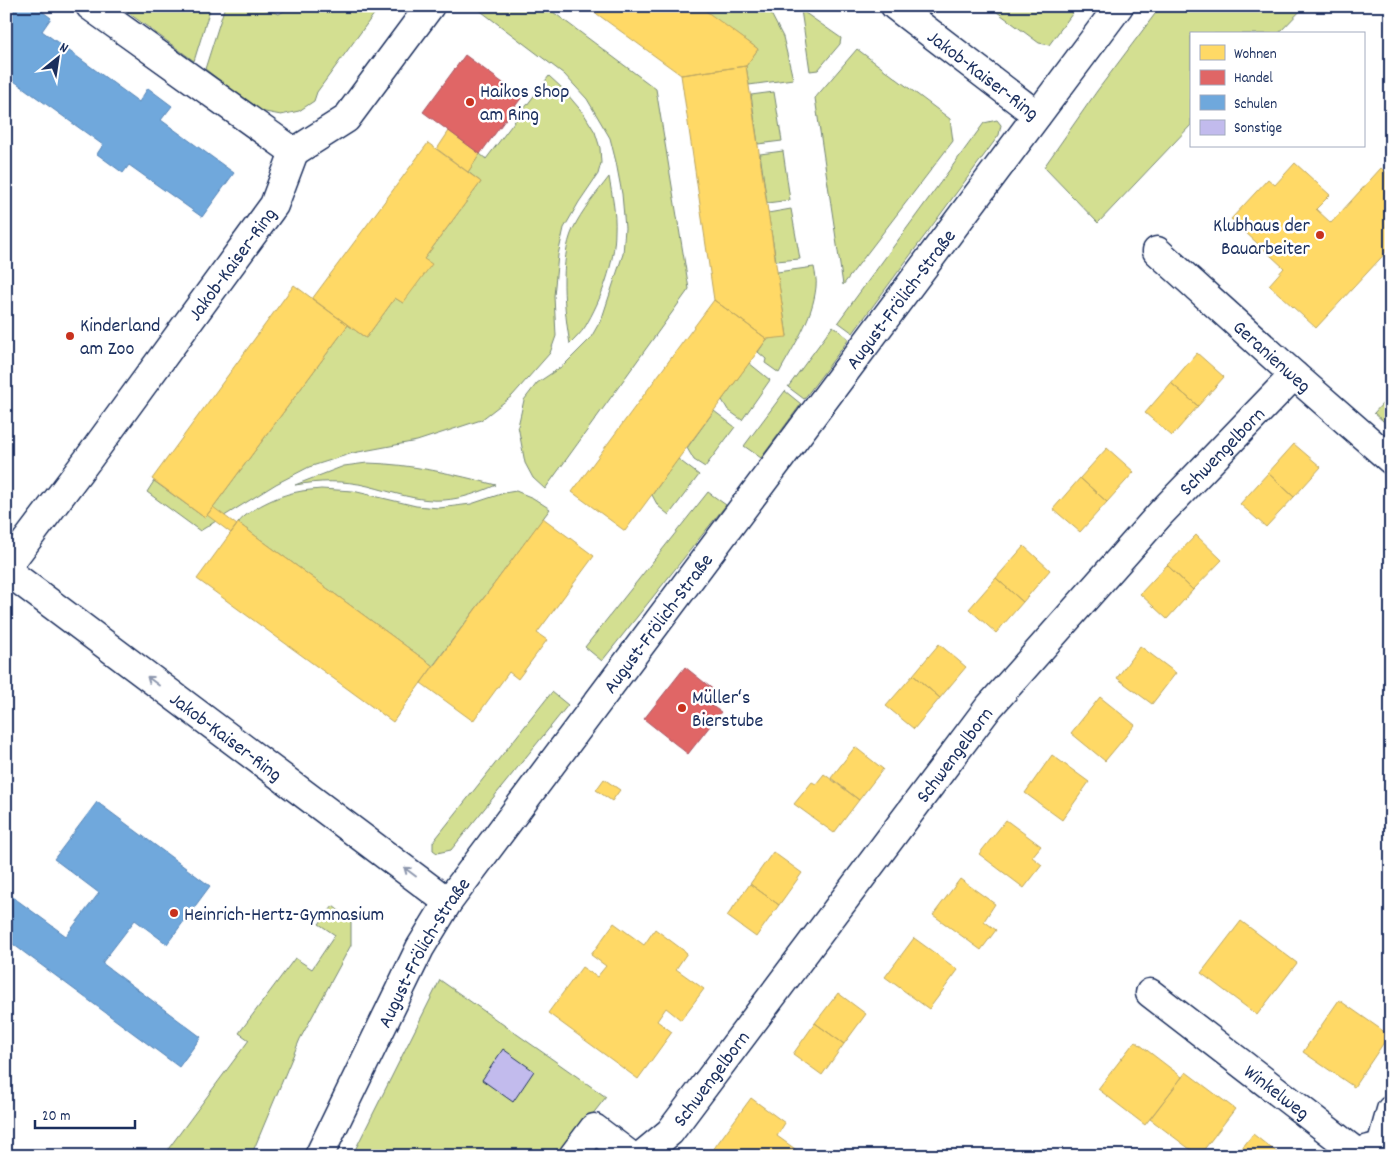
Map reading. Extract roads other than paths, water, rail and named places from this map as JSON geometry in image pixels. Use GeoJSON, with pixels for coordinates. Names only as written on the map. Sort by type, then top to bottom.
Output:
{"type":"FeatureCollection","features":[{"type":"Feature","properties":{"kind":"street"},"geometry":{"type":"LineString","coordinates":[[90,6],[294,152],[346,119],[430,6]]}},
{"type":"Feature","properties":{"kind":"street","name":"Jakob-Kaiser-Ring"},"geometry":{"type":"LineString","coordinates":[[895,6],[1037,115],[1119,6]]}},
{"type":"Feature","properties":{"kind":"street","name":"August-Frölich-Straße"},"geometry":{"type":"LineString","coordinates":[[319,1156],[420,948],[448,902],[1037,115]]}},
{"type":"Feature","properties":{"kind":"street","name":"Jakob-Kaiser-Ring"},"geometry":{"type":"LineString","coordinates":[[294,152],[274,205],[6,569],[448,902]]}},
{"type":"Feature","properties":{"kind":"street","name":"Geranienweg"},"geometry":{"type":"LineString","coordinates":[[1157,251],[1294,376],[1391,460]]}},
{"type":"Feature","properties":{"kind":"street","name":"Schwengelborn"},"geometry":{"type":"LineString","coordinates":[[641,1156],[670,1132],[989,708],[1161,513],[1294,376]]}},
{"type":"Feature","properties":{"kind":"street","name":"Winkelweg"},"geometry":{"type":"LineString","coordinates":[[1150,993],[1356,1152],[1386,1146],[1391,1110]]}},
{"type":"Feature","properties":{"kind":"street"},"geometry":{"type":"LineString","coordinates":[[573,1156],[594,1128],[631,1156]]}},
{"type":"Feature","properties":{"kind":"place","name":"Haikos Shop am Ring"},"geometry":{"type":"Point","coordinates":[470,102]}},
{"type":"Feature","properties":{"kind":"place","name":"Klubhaus der Bauarbeiter"},"geometry":{"type":"Point","coordinates":[1320,235]}},
{"type":"Feature","properties":{"kind":"place","name":"Kinderland am Zoo"},"geometry":{"type":"Point","coordinates":[70,336]}},
{"type":"Feature","properties":{"kind":"place","name":"Müller‘s Bierstube"},"geometry":{"type":"Point","coordinates":[682,708]}},
{"type":"Feature","properties":{"kind":"place","name":"Heinrich-Hertz-Gymnasium"},"geometry":{"type":"Point","coordinates":[174,913]}}]}
